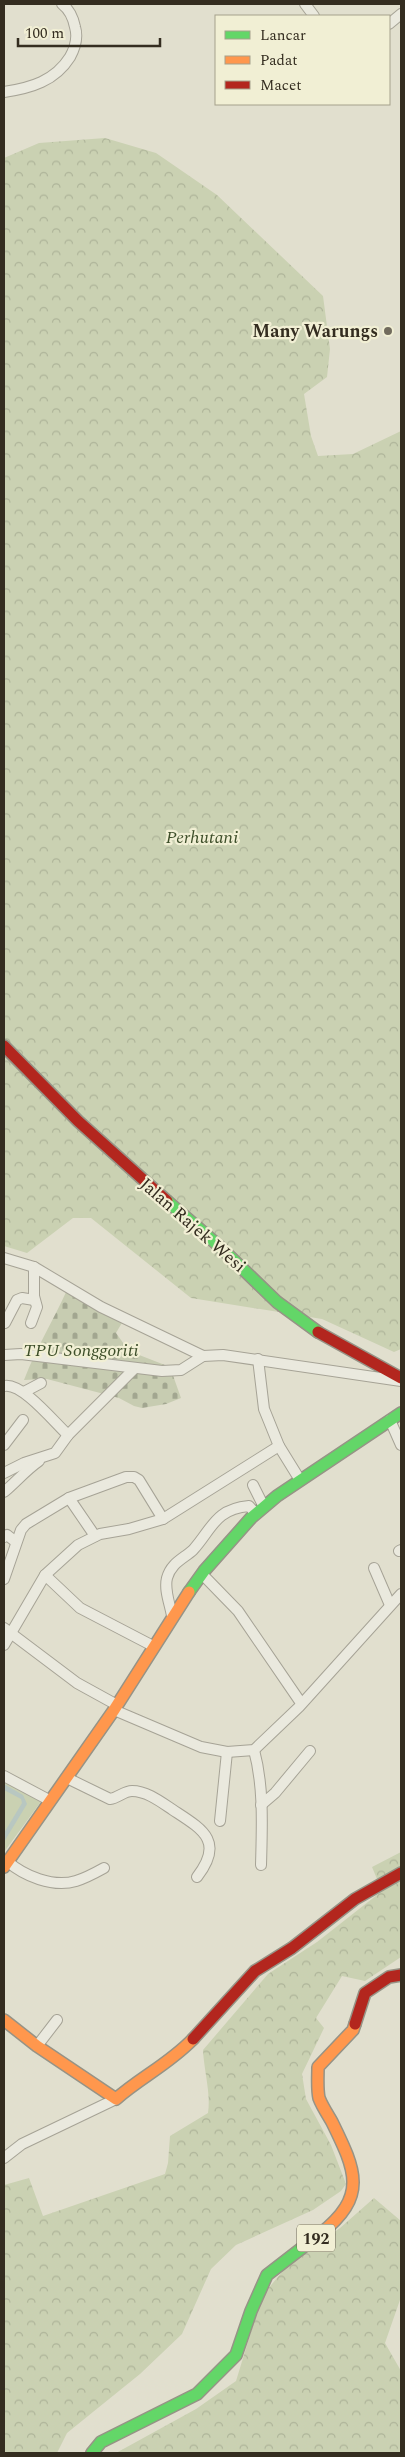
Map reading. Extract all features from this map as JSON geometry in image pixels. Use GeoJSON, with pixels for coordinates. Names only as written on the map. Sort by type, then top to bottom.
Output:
{"type":"FeatureCollection","features":[{"type":"Feature","properties":{"kind":"street"},"geometry":{"type":"LineString","coordinates":[[4,92],[30,87],[51,78],[66,63],[73,52],[77,32],[72,15],[62,4]]}},
{"type":"Feature","properties":{"kind":"street"},"geometry":{"type":"LineString","coordinates":[[305,4],[313,15]]}},
{"type":"Feature","properties":{"kind":"street"},"geometry":{"type":"LineString","coordinates":[[390,23],[401,14]]}},
{"type":"Feature","properties":{"kind":"street","name":"Jalan Rajek Wesi"},"geometry":{"type":"LineString","coordinates":[[4,1046],[46,1093],[122,1164],[219,1246],[286,1310],[401,1380]]}},
{"type":"Feature","properties":{"kind":"street"},"geometry":{"type":"LineString","coordinates":[[4,1258],[34,1267],[101,1307],[202,1356],[223,1355],[258,1359],[401,1380]]}},
{"type":"Feature","properties":{"kind":"street"},"geometry":{"type":"LineString","coordinates":[[31,1323],[37,1307],[34,1300],[32,1280],[34,1267]]}},
{"type":"Feature","properties":{"kind":"street"},"geometry":{"type":"LineString","coordinates":[[6,1323],[17,1300],[22,1298],[34,1300]]}},
{"type":"Feature","properties":{"kind":"street"},"geometry":{"type":"LineString","coordinates":[[4,1355],[21,1354],[162,1372],[181,1370],[202,1356]]}},
{"type":"Feature","properties":{"kind":"street"},"geometry":{"type":"LineString","coordinates":[[258,1359],[264,1409],[279,1446],[300,1480]]}},
{"type":"Feature","properties":{"kind":"street"},"geometry":{"type":"LineString","coordinates":[[5,1469],[55,1453],[68,1435],[134,1369]]}},
{"type":"Feature","properties":{"kind":"street"},"geometry":{"type":"LineString","coordinates":[[24,1392],[41,1383]]}},
{"type":"Feature","properties":{"kind":"street"},"geometry":{"type":"LineString","coordinates":[[4,1386],[15,1387],[24,1392],[68,1435]]}},
{"type":"Feature","properties":{"kind":"street"},"geometry":{"type":"LineString","coordinates":[[104,1868],[76,1881],[58,1882],[37,1879],[6,1864],[115,1708],[172,1616],[202,1574],[260,1510],[300,1480],[401,1413]]}},
{"type":"Feature","properties":{"kind":"street"},"geometry":{"type":"LineString","coordinates":[[4,1445],[23,1420]]}},
{"type":"Feature","properties":{"kind":"street"},"geometry":{"type":"LineString","coordinates":[[390,1420],[401,1445]]}},
{"type":"Feature","properties":{"kind":"street"},"geometry":{"type":"LineString","coordinates":[[4,1645],[7,1631],[45,1575],[78,1545],[95,1536],[163,1519],[279,1446]]}},
{"type":"Feature","properties":{"kind":"street"},"geometry":{"type":"LineString","coordinates":[[4,1492],[21,1478],[25,1471],[44,1457]]}},
{"type":"Feature","properties":{"kind":"street"},"geometry":{"type":"LineString","coordinates":[[4,1579],[16,1542],[26,1524],[69,1498],[126,1477],[134,1477],[139,1480],[163,1519]]}},
{"type":"Feature","properties":{"kind":"street"},"geometry":{"type":"LineString","coordinates":[[253,1485],[260,1510]]}},
{"type":"Feature","properties":{"kind":"street"},"geometry":{"type":"LineString","coordinates":[[69,1498],[95,1536]]}},
{"type":"Feature","properties":{"kind":"street"},"geometry":{"type":"LineString","coordinates":[[172,1616],[166,1590],[167,1578],[175,1563],[191,1551],[206,1530],[231,1510],[248,1506],[260,1510]]}},
{"type":"Feature","properties":{"kind":"street"},"geometry":{"type":"LineString","coordinates":[[4,1537],[7,1535],[16,1542]]}},
{"type":"Feature","properties":{"kind":"street"},"geometry":{"type":"LineString","coordinates":[[374,1568],[390,1605]]}},
{"type":"Feature","properties":{"kind":"street"},"geometry":{"type":"LineString","coordinates":[[202,1574],[238,1610],[302,1703]]}},
{"type":"Feature","properties":{"kind":"street"},"geometry":{"type":"LineString","coordinates":[[45,1575],[80,1608],[153,1646]]}},
{"type":"Feature","properties":{"kind":"street"},"geometry":{"type":"LineString","coordinates":[[7,1631],[77,1683],[115,1708],[202,1747],[228,1752],[254,1750],[302,1703],[401,1594]]}},
{"type":"Feature","properties":{"kind":"street"},"geometry":{"type":"LineString","coordinates":[[254,1750],[259,1767],[261,1865]]}},
{"type":"Feature","properties":{"kind":"street"},"geometry":{"type":"LineString","coordinates":[[261,1804],[275,1793],[310,1750]]}},
{"type":"Feature","properties":{"kind":"street"},"geometry":{"type":"LineString","coordinates":[[220,1821],[228,1752]]}},
{"type":"Feature","properties":{"kind":"street"},"geometry":{"type":"LineString","coordinates":[[4,1776],[49,1800]]}},
{"type":"Feature","properties":{"kind":"street"},"geometry":{"type":"LineString","coordinates":[[67,1778],[110,1799],[133,1791],[154,1797],[204,1830],[209,1843],[209,1855],[205,1867],[197,1877]]}},
{"type":"Feature","properties":{"kind":"street"},"geometry":{"type":"LineString","coordinates":[[4,2158],[22,2144],[95,2107],[116,2099],[131,2086],[152,2074],[176,2056],[255,1971],[292,1948],[355,1899],[401,1873]]}},
{"type":"Feature","properties":{"kind":"street","name":"192"},"geometry":{"type":"LineString","coordinates":[[92,2453],[101,2442],[197,2394],[236,2355],[251,2311],[268,2275],[336,2220],[353,2195],[353,2174],[342,2143],[320,2097],[318,2067],[352,2030],[365,1993],[389,1977],[401,1975]]}},
{"type":"Feature","properties":{"kind":"street"},"geometry":{"type":"LineString","coordinates":[[37,2046],[57,2020]]}},
{"type":"Feature","properties":{"kind":"street"},"geometry":{"type":"LineString","coordinates":[[7,2023],[37,2046],[116,2099]]}},
{"type":"Feature","properties":{"kind":"green space","name":"Perhutani"},"geometry":{"type":"Polygon","coordinates":[[[105,138],[156,153],[217,195],[323,296],[330,349],[327,377],[304,394],[311,436],[318,456],[353,454],[401,431],[401,1349],[394,1352],[322,1319],[191,1298],[91,1218],[73,1218],[27,1253],[4,1246],[4,158],[39,143],[105,138]]]}},
{"type":"Feature","properties":{"kind":"green space","name":"TPU Songgoriti"},"geometry":{"type":"Polygon","coordinates":[[[67,1290],[123,1321],[116,1333],[129,1351],[170,1367],[181,1398],[166,1404],[142,1408],[119,1398],[47,1379],[24,1380],[67,1290]]]}},
{"type":"Feature","properties":{"kind":"green space"},"geometry":{"type":"Polygon","coordinates":[[[4,1779],[40,1799],[40,1803],[4,1852],[4,1779]]]}},
{"type":"Feature","properties":{"kind":"green space"},"geometry":{"type":"Polygon","coordinates":[[[401,1852],[401,1957],[365,1981],[342,1976],[316,2018],[324,2028],[302,2074],[306,2099],[331,2145],[346,2184],[341,2191],[313,2210],[236,2245],[211,2269],[182,2334],[140,2374],[67,2433],[57,2453],[4,2453],[4,2185],[29,2178],[43,2216],[165,2174],[168,2163],[170,2136],[208,2113],[209,2098],[203,2050],[268,1974],[317,1942],[382,1891],[372,1867],[401,1852]]]}},
{"type":"Feature","properties":{"kind":"green space"},"geometry":{"type":"Polygon","coordinates":[[[374,2198],[401,2221],[401,2297],[385,2343],[401,2371],[401,2453],[116,2453],[196,2409],[236,2381],[262,2296],[287,2266],[340,2228],[374,2198]]]}},
{"type":"Feature","properties":{"kind":"shaded area"},"geometry":{"type":"Polygon","coordinates":[[[4,1784],[23,1795],[27,1804],[4,1842],[4,1833],[22,1803],[21,1799],[4,1790],[4,1784]]]}},
{"type":"Feature","properties":{"kind":"traffic: fast"},"geometry":{"type":"LineString","coordinates":[[167,1201],[219,1246],[277,1302],[318,1332]]}},
{"type":"Feature","properties":{"kind":"traffic: fast"},"geometry":{"type":"LineString","coordinates":[[189,1592],[204,1571],[251,1518],[277,1496],[401,1413]]}},
{"type":"Feature","properties":{"kind":"traffic: fast"},"geometry":{"type":"LineString","coordinates":[[92,2453],[101,2442],[197,2394],[236,2355],[251,2311],[267,2275],[320,2234]]}},
{"type":"Feature","properties":{"kind":"traffic: slow"},"geometry":{"type":"LineString","coordinates":[[4,1867],[114,1710],[189,1592]]}},
{"type":"Feature","properties":{"kind":"traffic: slow"},"geometry":{"type":"LineString","coordinates":[[4,2020],[37,2046],[116,2099],[174,2056],[193,2039]]}},
{"type":"Feature","properties":{"kind":"traffic: slow"},"geometry":{"type":"LineString","coordinates":[[320,2234],[346,2207],[351,2195],[353,2182],[347,2155],[319,2098],[318,2067],[353,2030],[355,2024]]}},
{"type":"Feature","properties":{"kind":"traffic: jam"},"geometry":{"type":"LineString","coordinates":[[4,1046],[78,1121],[167,1201]]}},
{"type":"Feature","properties":{"kind":"traffic: jam"},"geometry":{"type":"LineString","coordinates":[[318,1332],[401,1378]]}},
{"type":"Feature","properties":{"kind":"traffic: jam"},"geometry":{"type":"LineString","coordinates":[[193,2039],[255,1971],[292,1948],[355,1899],[401,1873]]}},
{"type":"Feature","properties":{"kind":"traffic: jam"},"geometry":{"type":"LineString","coordinates":[[355,2024],[365,1993],[389,1977],[401,1975]]}},
{"type":"Feature","properties":{"kind":"place","name":"Many Warungs"},"geometry":{"type":"Point","coordinates":[388,331]}}]}
